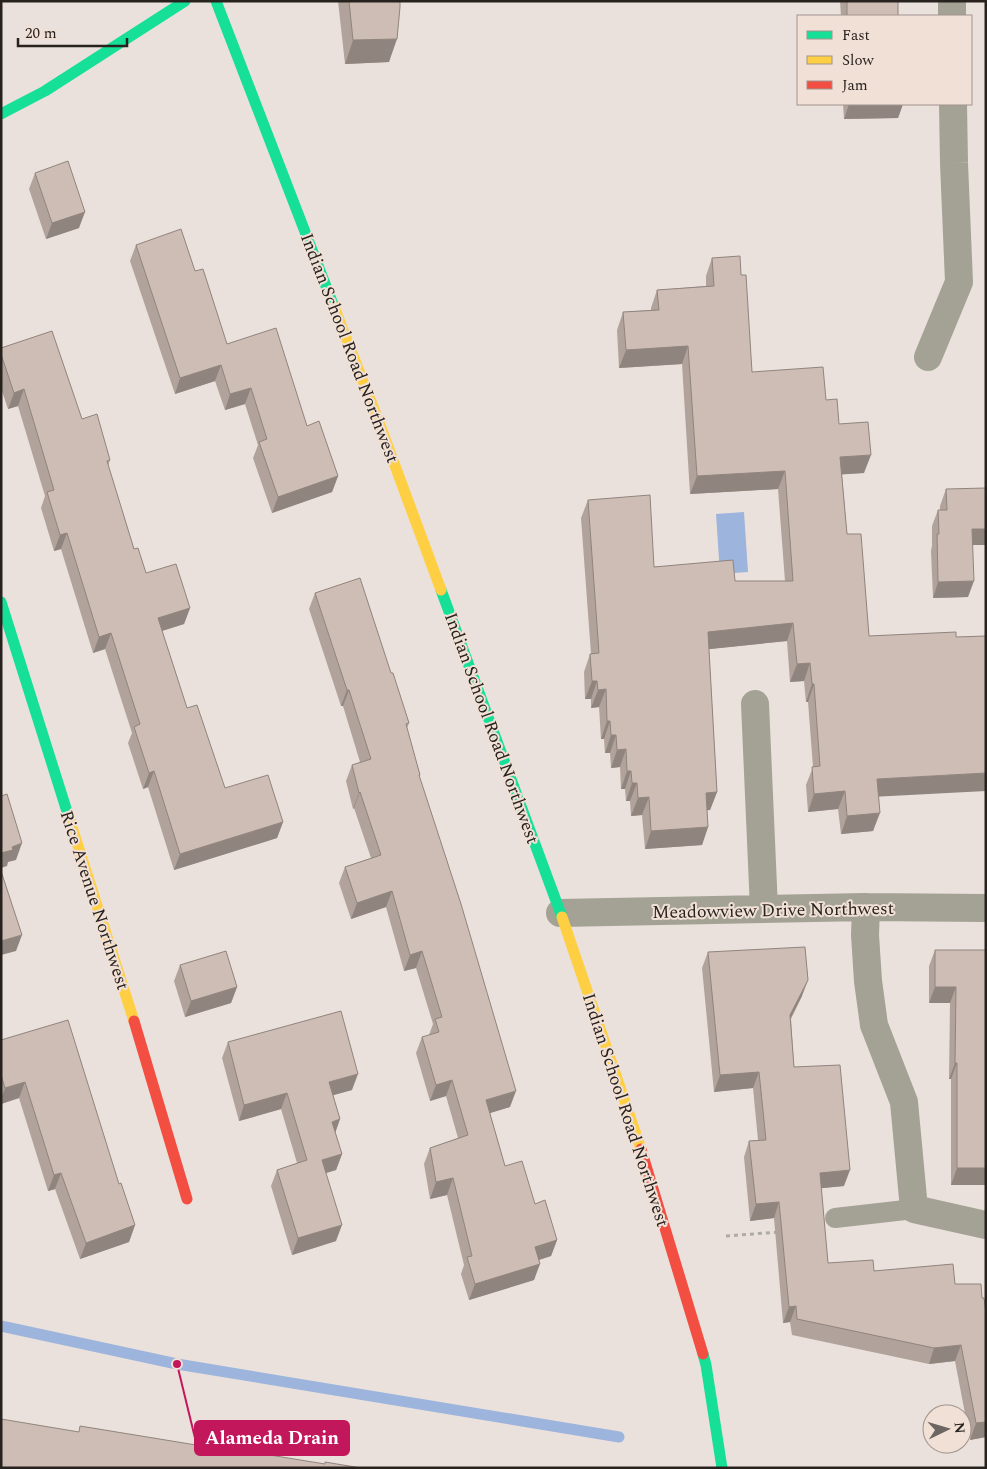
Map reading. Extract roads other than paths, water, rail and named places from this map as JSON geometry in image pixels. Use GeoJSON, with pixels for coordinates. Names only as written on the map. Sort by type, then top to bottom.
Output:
{"type":"FeatureCollection","features":[{"type":"Feature","properties":{"kind":"main road"},"geometry":{"type":"LineString","coordinates":[[1,114],[46,91],[186,1]]}},
{"type":"Feature","properties":{"kind":"main road","name":"Indian School Road Northwest"},"geometry":{"type":"LineString","coordinates":[[216,1],[377,417],[560,914],[646,1162],[706,1364],[722,1468]]}},
{"type":"Feature","properties":{"kind":"main road","name":"Rice Avenue Northwest"},"geometry":{"type":"LineString","coordinates":[[1,602],[148,1067],[187,1199]]}},
{"type":"Feature","properties":{"kind":"street"},"geometry":{"type":"LineString","coordinates":[[952,1],[952,15]]}},
{"type":"Feature","properties":{"kind":"street"},"geometry":{"type":"LineString","coordinates":[[928,357],[959,282],[953,105]]}},
{"type":"Feature","properties":{"kind":"street"},"geometry":{"type":"LineString","coordinates":[[754,704],[764,910]]}},
{"type":"Feature","properties":{"kind":"street","name":"Meadowview Drive Northwest"},"geometry":{"type":"LineString","coordinates":[[560,914],[866,908],[986,908]]}},
{"type":"Feature","properties":{"kind":"street"},"geometry":{"type":"LineString","coordinates":[[866,908],[865,935],[868,981],[874,1025],[904,1102],[914,1209],[986,1225]]}},
{"type":"Feature","properties":{"kind":"lane"},"geometry":{"type":"LineString","coordinates":[[835,1218],[914,1209]]}},
{"type":"Feature","properties":{"kind":"water"},"geometry":{"type":"Polygon","coordinates":[[[744,512],[748,572],[720,574],[716,514],[744,512]]]}},
{"type":"Feature","properties":{"kind":"waterway"},"geometry":{"type":"LineString","coordinates":[[1,1326],[177,1364],[619,1437]]}},
{"type":"Feature","properties":{"kind":"place","name":"Alameda Drain"},"geometry":{"type":"Point","coordinates":[177,1364]}}]}
